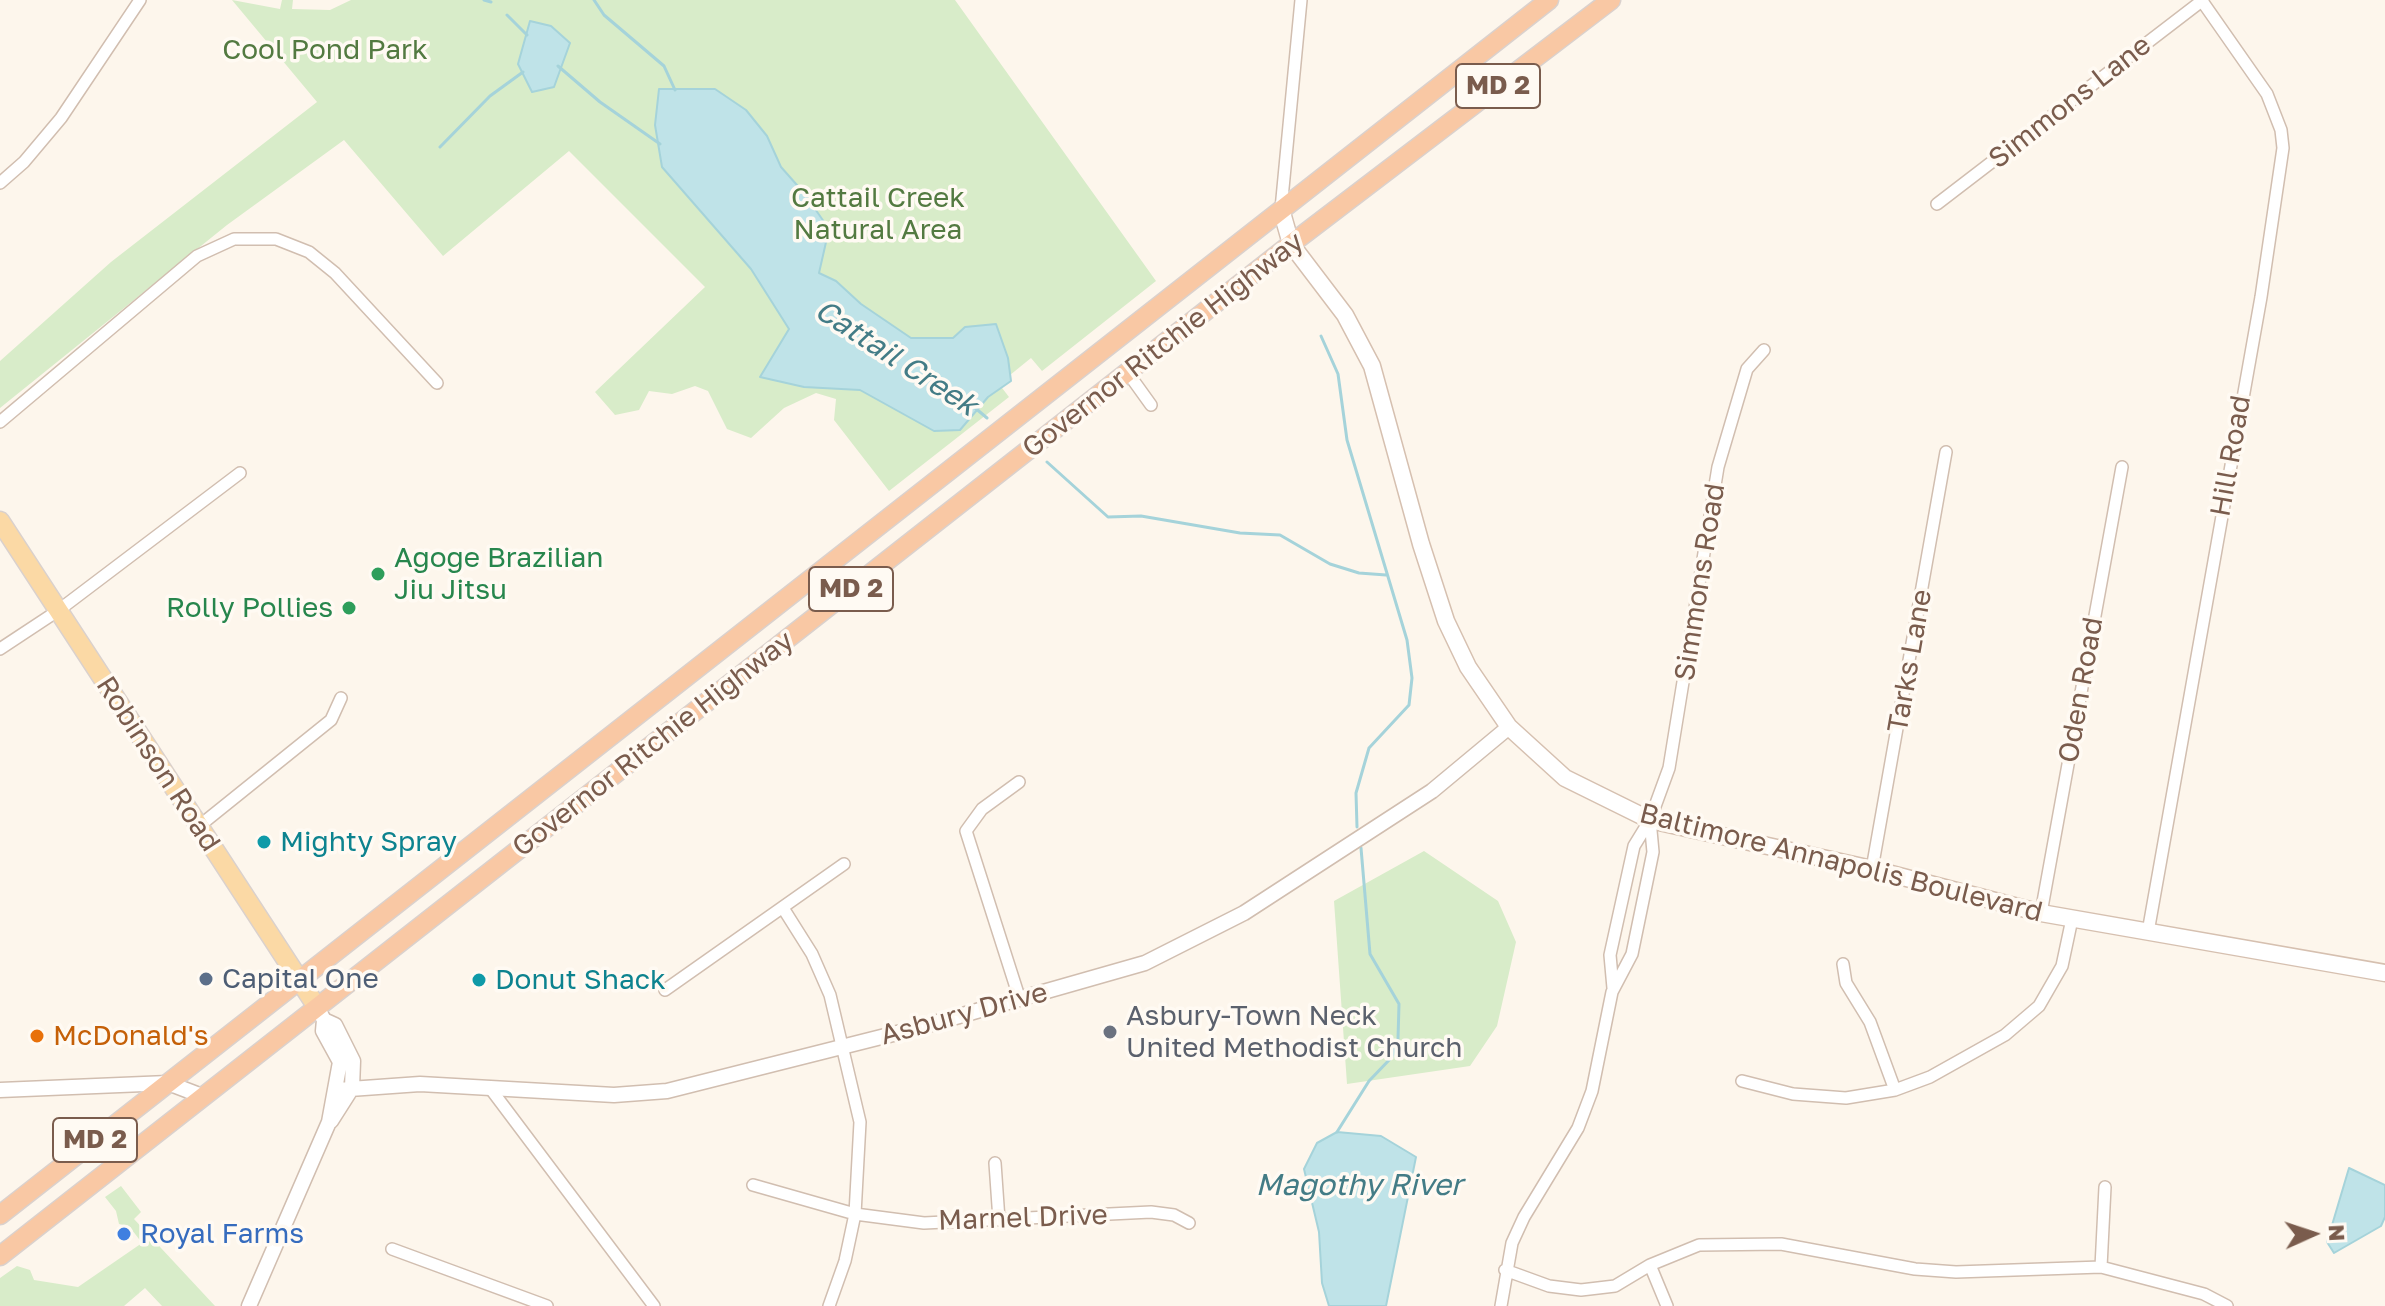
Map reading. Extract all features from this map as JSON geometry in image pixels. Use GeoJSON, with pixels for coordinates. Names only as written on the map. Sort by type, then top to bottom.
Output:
{"type":"FeatureCollection","features":[{"type":"Feature","properties":{"kind":"highway","name":"MD 2"},"geometry":{"type":"LineString","coordinates":[[1281,209],[1549,0]]}},
{"type":"Feature","properties":{"kind":"highway","name":"Governor Ritchie Highway"},"geometry":{"type":"LineString","coordinates":[[0,1256],[202,1096],[320,1013],[1291,244],[1611,0]]}},
{"type":"Feature","properties":{"kind":"highway","name":"Governor Ritchie Highway"},"geometry":{"type":"LineString","coordinates":[[0,1215],[1281,209]]}},
{"type":"Feature","properties":{"kind":"main road","name":"Baltimore Annapolis Boulevard"},"geometry":{"type":"LineString","coordinates":[[1281,209],[1291,244],[1345,315],[1364,347],[1446,621],[1468,667],[1509,727],[1565,778],[1650,820],[1872,869],[2041,913],[2385,973]]}},
{"type":"Feature","properties":{"kind":"main road","name":"Robinson Road"},"geometry":{"type":"LineString","coordinates":[[0,521],[320,1013]]}},
{"type":"Feature","properties":{"kind":"street"},"geometry":{"type":"LineString","coordinates":[[0,183],[24,162],[61,118],[140,0]]}},
{"type":"Feature","properties":{"kind":"street"},"geometry":{"type":"LineString","coordinates":[[1281,209],[1301,0]]}},
{"type":"Feature","properties":{"kind":"street","name":"Simmons Lane"},"geometry":{"type":"LineString","coordinates":[[1937,204],[2202,0]]}},
{"type":"Feature","properties":{"kind":"street","name":"Hill Road"},"geometry":{"type":"LineString","coordinates":[[2148,932],[2261,297],[2283,148],[2267,94],[2202,0]]}},
{"type":"Feature","properties":{"kind":"street"},"geometry":{"type":"LineString","coordinates":[[0,422],[197,256],[234,239],[276,239],[309,252],[335,273],[437,383]]}},
{"type":"Feature","properties":{"kind":"street","name":"Simmons Road"},"geometry":{"type":"LineString","coordinates":[[1613,988],[1610,955],[1634,846],[1650,820],[1669,768],[1718,467],[1747,369],[1764,350]]}},
{"type":"Feature","properties":{"kind":"street"},"geometry":{"type":"LineString","coordinates":[[1128,373],[1151,405]]}},
{"type":"Feature","properties":{"kind":"street","name":"Tarks Lane"},"geometry":{"type":"LineString","coordinates":[[1872,869],[1946,452]]}},
{"type":"Feature","properties":{"kind":"street","name":"Oden Road"},"geometry":{"type":"LineString","coordinates":[[2041,913],[2122,467]]}},
{"type":"Feature","properties":{"kind":"street"},"geometry":{"type":"LineString","coordinates":[[0,649],[59,610],[240,473]]}},
{"type":"Feature","properties":{"kind":"street"},"geometry":{"type":"LineString","coordinates":[[198,827],[331,720],[341,698]]}},
{"type":"Feature","properties":{"kind":"street","name":"Asbury Drive"},"geometry":{"type":"LineString","coordinates":[[336,1090],[420,1084],[614,1095],[667,1091],[1020,1000],[1145,963],[1244,913],[1432,791],[1509,727]]}},
{"type":"Feature","properties":{"kind":"street"},"geometry":{"type":"LineString","coordinates":[[1019,782],[982,809],[966,831],[1020,1000]]}},
{"type":"Feature","properties":{"kind":"street"},"geometry":{"type":"LineString","coordinates":[[1501,1306],[1505,1270],[1524,1217],[1578,1128],[1592,1091],[1613,988],[1634,945],[1653,852],[1650,820]]}},
{"type":"Feature","properties":{"kind":"street"},"geometry":{"type":"LineString","coordinates":[[665,990],[844,864]]}},
{"type":"Feature","properties":{"kind":"street"},"geometry":{"type":"LineString","coordinates":[[783,908],[812,954],[830,995],[860,1122],[855,1214],[845,1261],[829,1306]]}},
{"type":"Feature","properties":{"kind":"street"},"geometry":{"type":"LineString","coordinates":[[1742,1081],[1793,1094],[1826,1098],[1861,1097],[1895,1090],[1930,1077],[1988,1045],[2039,1006],[2062,966],[2072,919]]}},
{"type":"Feature","properties":{"kind":"street"},"geometry":{"type":"LineString","coordinates":[[1843,964],[1846,983],[1870,1022],[1895,1090]]}},
{"type":"Feature","properties":{"kind":"street"},"geometry":{"type":"LineString","coordinates":[[249,1306],[329,1122],[352,1088],[353,1061],[349,1049],[335,1025],[320,1013]]}},
{"type":"Feature","properties":{"kind":"street"},"geometry":{"type":"LineString","coordinates":[[320,1013],[323,1031],[340,1062],[329,1122]]}},
{"type":"Feature","properties":{"kind":"street"},"geometry":{"type":"LineString","coordinates":[[0,1090],[168,1083],[202,1096]]}},
{"type":"Feature","properties":{"kind":"street"},"geometry":{"type":"LineString","coordinates":[[490,1088],[654,1306]]}},
{"type":"Feature","properties":{"kind":"street"},"geometry":{"type":"LineString","coordinates":[[995,1163],[999,1220]]}},
{"type":"Feature","properties":{"kind":"street","name":"Marnel Drive"},"geometry":{"type":"LineString","coordinates":[[753,1185],[855,1214],[924,1223],[1151,1212],[1174,1215],[1189,1223]]}},
{"type":"Feature","properties":{"kind":"street"},"geometry":{"type":"LineString","coordinates":[[2101,1267],[2105,1187]]}},
{"type":"Feature","properties":{"kind":"street"},"geometry":{"type":"LineString","coordinates":[[1505,1270],[1549,1286],[1581,1290],[1615,1286],[1650,1265],[1699,1245],[1781,1244],[1915,1269],[1956,1272],[2101,1267],[2204,1294],[2227,1306]]}},
{"type":"Feature","properties":{"kind":"street"},"geometry":{"type":"LineString","coordinates":[[392,1249],[547,1306]]}},
{"type":"Feature","properties":{"kind":"street"},"geometry":{"type":"LineString","coordinates":[[1650,1265],[1667,1306]]}},
{"type":"Feature","properties":{"kind":"street"},"geometry":{"type":"LineString","coordinates":[[2194,1306],[2204,1294]]}},
{"type":"Feature","properties":{"kind":"green space","name":"Cattail Creek Natural Area"},"geometry":{"type":"Polygon","coordinates":[[[232,0],[280,9],[282,0],[293,0],[292,9],[330,10],[351,0],[955,0],[1156,281],[1042,371],[1031,358],[999,384],[1009,397],[889,491],[834,420],[836,399],[816,393],[784,408],[751,438],[727,429],[708,391],[695,386],[672,394],[649,391],[639,410],[615,415],[595,392],[705,287],[569,151],[443,256],[344,140],[227,225],[0,408],[0,361],[111,262],[317,102],[232,0]]]}},
{"type":"Feature","properties":{"kind":"green space"},"geometry":{"type":"Polygon","coordinates":[[[1424,851],[1498,901],[1516,942],[1497,1026],[1470,1066],[1347,1084],[1334,901],[1424,851]]]}},
{"type":"Feature","properties":{"kind":"green space"},"geometry":{"type":"Polygon","coordinates":[[[121,1186],[141,1212],[134,1219],[215,1306],[162,1306],[145,1288],[124,1306],[0,1306],[0,1278],[17,1266],[30,1270],[34,1280],[78,1287],[142,1243],[129,1226],[119,1224],[116,1211],[105,1197],[121,1186]]]}},
{"type":"Feature","properties":{"kind":"water"},"geometry":{"type":"Polygon","coordinates":[[[530,21],[551,26],[570,43],[554,87],[532,92],[518,64],[530,21]]]}},
{"type":"Feature","properties":{"kind":"water"},"geometry":{"type":"Polygon","coordinates":[[[659,89],[715,89],[746,110],[767,136],[781,167],[829,229],[819,273],[836,281],[861,304],[911,338],[953,338],[965,327],[996,324],[1008,358],[1011,381],[988,397],[960,430],[934,431],[860,390],[804,387],[760,377],[789,329],[751,269],[662,167],[655,125],[659,89]]]}},
{"type":"Feature","properties":{"kind":"water","name":"Magothy River"},"geometry":{"type":"Polygon","coordinates":[[[1337,1132],[1381,1136],[1416,1157],[1386,1306],[1329,1306],[1322,1283],[1319,1232],[1304,1169],[1317,1143],[1337,1132]]]}},
{"type":"Feature","properties":{"kind":"water"},"geometry":{"type":"Polygon","coordinates":[[[2349,1168],[2385,1185],[2385,1217],[2381,1226],[2334,1253],[2327,1242],[2349,1168]]]}},
{"type":"Feature","properties":{"kind":"waterway","name":"Cattail Creek"},"geometry":{"type":"LineString","coordinates":[[484,0],[491,2]]}},
{"type":"Feature","properties":{"kind":"waterway","name":"Cattail Creek"},"geometry":{"type":"LineString","coordinates":[[594,0],[604,15],[664,66],[675,90]]}},
{"type":"Feature","properties":{"kind":"waterway","name":"Cattail Creek"},"geometry":{"type":"LineString","coordinates":[[507,15],[527,35]]}},
{"type":"Feature","properties":{"kind":"waterway","name":"Cattail Creek"},"geometry":{"type":"LineString","coordinates":[[558,66],[600,102],[660,144]]}},
{"type":"Feature","properties":{"kind":"waterway"},"geometry":{"type":"LineString","coordinates":[[440,147],[490,96],[523,72]]}},
{"type":"Feature","properties":{"kind":"waterway","name":"Cattail Creek"},"geometry":{"type":"LineString","coordinates":[[1321,336],[1338,374],[1347,440],[1407,640],[1412,678],[1409,705],[1369,748],[1356,793],[1357,827]]}},
{"type":"Feature","properties":{"kind":"waterway","name":"Cattail Creek"},"geometry":{"type":"LineString","coordinates":[[974,407],[987,418]]}},
{"type":"Feature","properties":{"kind":"waterway","name":"Cattail Creek"},"geometry":{"type":"LineString","coordinates":[[1047,462],[1108,517],[1141,516],[1240,533],[1280,535],[1330,564],[1359,573],[1386,575]]}},
{"type":"Feature","properties":{"kind":"waterway","name":"Cattail Creek"},"geometry":{"type":"LineString","coordinates":[[1337,1132],[1369,1081],[1392,1057],[1398,1039],[1399,1004],[1370,954],[1361,848]]}},
{"type":"Feature","properties":{"kind":"place","name":"Agoge Brazilian Jiu Jitsu"},"geometry":{"type":"Point","coordinates":[378,574]}},
{"type":"Feature","properties":{"kind":"place","name":"Rolly Pollies"},"geometry":{"type":"Point","coordinates":[349,608]}},
{"type":"Feature","properties":{"kind":"place","name":"Mighty Spray"},"geometry":{"type":"Point","coordinates":[264,842]}},
{"type":"Feature","properties":{"kind":"place","name":"Capital One"},"geometry":{"type":"Point","coordinates":[206,979]}},
{"type":"Feature","properties":{"kind":"place","name":"Donut Shack"},"geometry":{"type":"Point","coordinates":[479,980]}},
{"type":"Feature","properties":{"kind":"place","name":"Asbury-Town Neck United Methodist Church"},"geometry":{"type":"Point","coordinates":[1110,1032]}},
{"type":"Feature","properties":{"kind":"place","name":"McDonald's"},"geometry":{"type":"Point","coordinates":[37,1036]}},
{"type":"Feature","properties":{"kind":"place","name":"Royal Farms"},"geometry":{"type":"Point","coordinates":[124,1234]}},
{"type":"Feature","properties":{"kind":"park label","name":"Cool Pond Park"},"geometry":{"type":"Point","coordinates":[325,50]}}]}
